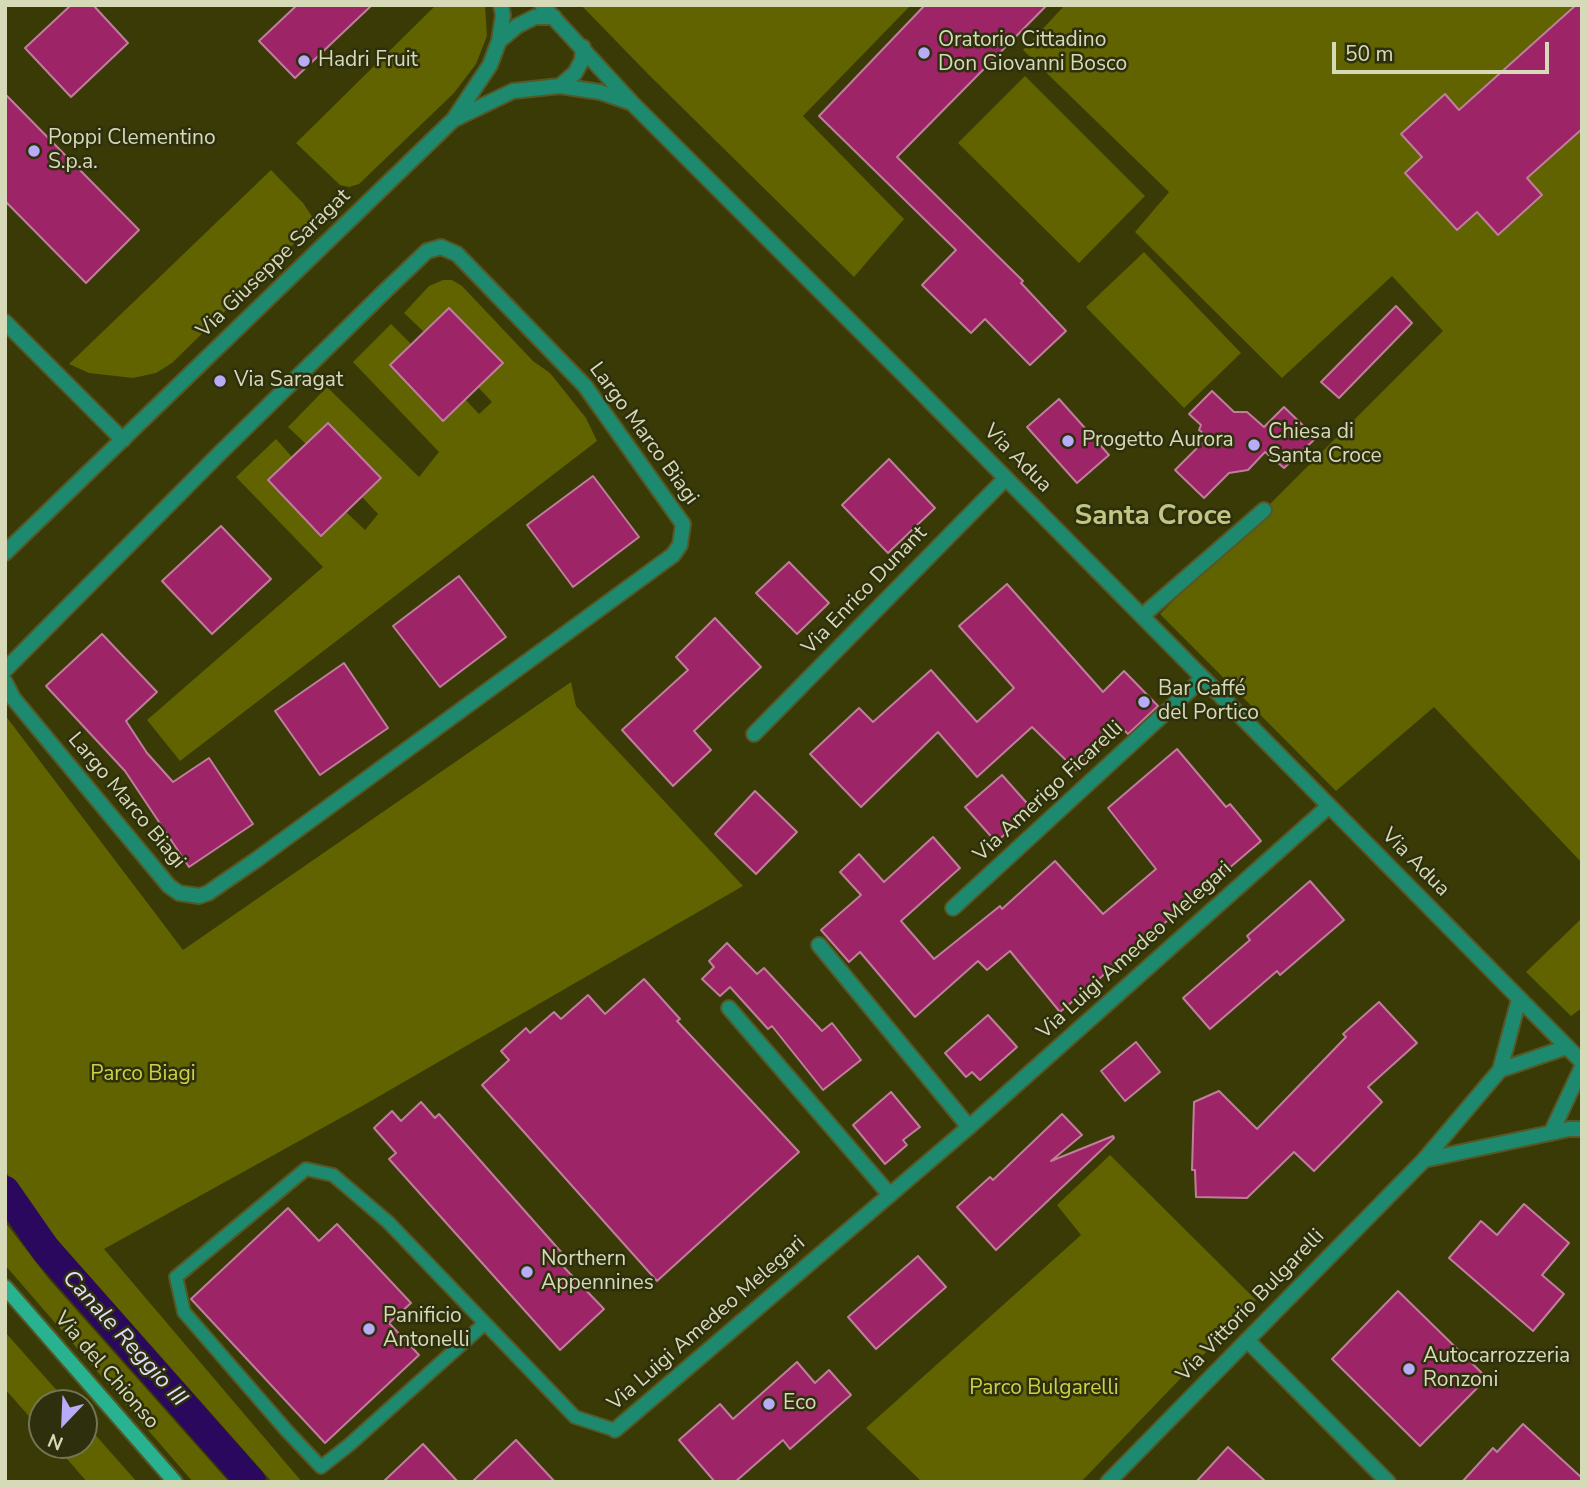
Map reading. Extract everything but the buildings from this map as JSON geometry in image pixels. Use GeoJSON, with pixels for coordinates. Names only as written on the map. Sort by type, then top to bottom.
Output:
{"type":"FeatureCollection","features":[{"type":"Feature","properties":{"kind":"main road","name":"Via del Chionso"},"geometry":{"type":"LineString","coordinates":[[5,1287],[175,1482]]}},
{"type":"Feature","properties":{"kind":"street","name":"Via Giuseppe Saragat"},"geometry":{"type":"LineString","coordinates":[[5,553],[454,119],[490,65],[499,41],[503,15],[501,5]]}},
{"type":"Feature","properties":{"kind":"street","name":"Via Adua"},"geometry":{"type":"LineString","coordinates":[[542,5],[633,104],[1006,478],[1582,1064]]}},
{"type":"Feature","properties":{"kind":"street"},"geometry":{"type":"LineString","coordinates":[[499,41],[517,26],[534,18],[554,17]]}},
{"type":"Feature","properties":{"kind":"street"},"geometry":{"type":"LineString","coordinates":[[560,86],[575,73],[582,60],[583,47]]}},
{"type":"Feature","properties":{"kind":"street","name":"Via Giuseppe Saragat"},"geometry":{"type":"LineString","coordinates":[[454,119],[513,91],[560,86],[600,92],[633,104]]}},
{"type":"Feature","properties":{"kind":"street","name":"Largo Marco Biagi"},"geometry":{"type":"LineString","coordinates":[[5,670],[382,294],[427,251],[441,247],[457,254],[585,386],[683,524],[680,545],[673,555],[267,852],[199,897],[179,893],[169,886],[13,698],[5,682]]}},
{"type":"Feature","properties":{"kind":"street"},"geometry":{"type":"LineString","coordinates":[[5,322],[122,440]]}},
{"type":"Feature","properties":{"kind":"street","name":"Via Enrico Dunant"},"geometry":{"type":"LineString","coordinates":[[754,734],[1006,478]]}},
{"type":"Feature","properties":{"kind":"street"},"geometry":{"type":"LineString","coordinates":[[1142,616],[1264,510]]}},
{"type":"Feature","properties":{"kind":"street","name":"Via Amerigo Ficarelli"},"geometry":{"type":"LineString","coordinates":[[953,908],[1203,678]]}},
{"type":"Feature","properties":{"kind":"street","name":"Via Luigi Amedeo Melegari"},"geometry":{"type":"LineString","coordinates":[[615,1430],[969,1127],[1329,806]]}},
{"type":"Feature","properties":{"kind":"street"},"geometry":{"type":"LineString","coordinates":[[818,945],[969,1127]]}},
{"type":"Feature","properties":{"kind":"street","name":"Via Vittorio Bulgarelli"},"geometry":{"type":"LineString","coordinates":[[1108,1482],[1424,1160],[1500,1070],[1519,999]]}},
{"type":"Feature","properties":{"kind":"street"},"geometry":{"type":"LineString","coordinates":[[729,1009],[890,1195]]}},
{"type":"Feature","properties":{"kind":"street"},"geometry":{"type":"LineString","coordinates":[[1500,1070],[1567,1047]]}},
{"type":"Feature","properties":{"kind":"street"},"geometry":{"type":"LineString","coordinates":[[1551,1133],[1582,1064]]}},
{"type":"Feature","properties":{"kind":"street"},"geometry":{"type":"LineString","coordinates":[[1424,1160],[1582,1129]]}},
{"type":"Feature","properties":{"kind":"street"},"geometry":{"type":"LineString","coordinates":[[1247,1340],[1388,1482]]}},
{"type":"Feature","properties":{"kind":"lane"},"geometry":{"type":"LineString","coordinates":[[484,1324],[321,1467],[286,1431],[184,1312],[176,1277],[306,1169],[333,1175],[388,1222],[575,1417],[615,1430]]}},
{"type":"Feature","properties":{"kind":"green space"},"geometry":{"type":"Polygon","coordinates":[[[436,5],[485,5],[487,36],[476,64],[454,93],[359,184],[349,187],[340,185],[296,143],[436,5]]]}},
{"type":"Feature","properties":{"kind":"green space"},"geometry":{"type":"Polygon","coordinates":[[[581,5],[911,5],[803,116],[904,219],[854,277],[581,5]]]}},
{"type":"Feature","properties":{"kind":"green space"},"geometry":{"type":"Polygon","coordinates":[[[1065,5],[1582,5],[1582,863],[1434,707],[1336,791],[1160,614],[1443,331],[1392,276],[1282,378],[1135,232],[1169,192],[1023,50],[1065,5]]]}},
{"type":"Feature","properties":{"kind":"green space"},"geometry":{"type":"Polygon","coordinates":[[[1025,76],[1145,196],[1079,263],[958,143],[1025,76]]]}},
{"type":"Feature","properties":{"kind":"green space"},"geometry":{"type":"Polygon","coordinates":[[[271,170],[303,203],[315,221],[172,363],[156,373],[133,378],[89,373],[69,364],[271,170]]]}},
{"type":"Feature","properties":{"kind":"green space"},"geometry":{"type":"Polygon","coordinates":[[[1144,252],[1241,353],[1184,408],[1086,307],[1144,252]]]}},
{"type":"Feature","properties":{"kind":"green space"},"geometry":{"type":"Polygon","coordinates":[[[443,280],[452,280],[462,286],[533,361],[550,373],[586,418],[597,441],[180,761],[147,720],[323,567],[236,477],[276,439],[292,457],[269,479],[322,535],[346,512],[365,530],[378,514],[362,497],[381,478],[328,423],[306,444],[288,427],[327,387],[419,477],[439,452],[353,362],[391,324],[411,344],[390,365],[442,420],[465,399],[479,414],[492,402],[478,387],[502,363],[450,308],[424,332],[404,313],[429,286],[443,280]]]}},
{"type":"Feature","properties":{"kind":"green space","name":"Parco Biagi"},"geometry":{"type":"Polygon","coordinates":[[[571,682],[576,706],[743,886],[364,1105],[104,1249],[302,1482],[272,1482],[54,1236],[5,1171],[5,715],[183,950],[571,682]]]}},
{"type":"Feature","properties":{"kind":"green space"},"geometry":{"type":"Polygon","coordinates":[[[1582,918],[1582,1008],[1571,1016],[1526,972],[1582,918]]]}},
{"type":"Feature","properties":{"kind":"green space","name":"Parco Bulgarelli"},"geometry":{"type":"Polygon","coordinates":[[[1110,1155],[1256,1300],[1081,1482],[922,1482],[866,1428],[1081,1235],[1057,1205],[1110,1155]]]}},
{"type":"Feature","properties":{"kind":"green space"},"geometry":{"type":"Polygon","coordinates":[[[5,1222],[48,1278],[229,1482],[193,1482],[5,1265],[5,1222]]]}},
{"type":"Feature","properties":{"kind":"green space"},"geometry":{"type":"Polygon","coordinates":[[[5,1332],[56,1389],[28,1389],[28,1415],[5,1389],[5,1332]]]}},
{"type":"Feature","properties":{"kind":"green space"},"geometry":{"type":"Polygon","coordinates":[[[98,1438],[137,1482],[87,1482],[67,1459],[98,1459],[98,1438]]]}},
{"type":"Feature","properties":{"kind":"waterway","name":"Canale Reggio III"},"geometry":{"type":"LineString","coordinates":[[5,1191],[46,1250],[251,1482]]}},
{"type":"Feature","properties":{"kind":"place","name":"Oratorio Cittadino Don Giovanni Bosco"},"geometry":{"type":"Point","coordinates":[924,53]}},
{"type":"Feature","properties":{"kind":"place","name":"Hadri Fruit"},"geometry":{"type":"Point","coordinates":[304,61]}},
{"type":"Feature","properties":{"kind":"place","name":"Poppi Clementino S.p.a."},"geometry":{"type":"Point","coordinates":[34,151]}},
{"type":"Feature","properties":{"kind":"place","name":"Via Saragat"},"geometry":{"type":"Point","coordinates":[220,381]}},
{"type":"Feature","properties":{"kind":"place","name":"Progetto Aurora"},"geometry":{"type":"Point","coordinates":[1068,441]}},
{"type":"Feature","properties":{"kind":"place","name":"Chiesa di Santa Croce"},"geometry":{"type":"Point","coordinates":[1254,445]}},
{"type":"Feature","properties":{"kind":"place","name":"Bar Caffé del Portico"},"geometry":{"type":"Point","coordinates":[1144,702]}},
{"type":"Feature","properties":{"kind":"place","name":"Northern Appennines"},"geometry":{"type":"Point","coordinates":[527,1272]}},
{"type":"Feature","properties":{"kind":"place","name":"Panificio Antonelli"},"geometry":{"type":"Point","coordinates":[369,1329]}},
{"type":"Feature","properties":{"kind":"place","name":"Autocarrozzeria Ronzoni"},"geometry":{"type":"Point","coordinates":[1409,1369]}},
{"type":"Feature","properties":{"kind":"place","name":"Eco"},"geometry":{"type":"Point","coordinates":[769,1404]}},
{"type":"Feature","properties":{"kind":"district","name":"Santa Croce"},"geometry":{"type":"Point","coordinates":[1153,517]}}]}
